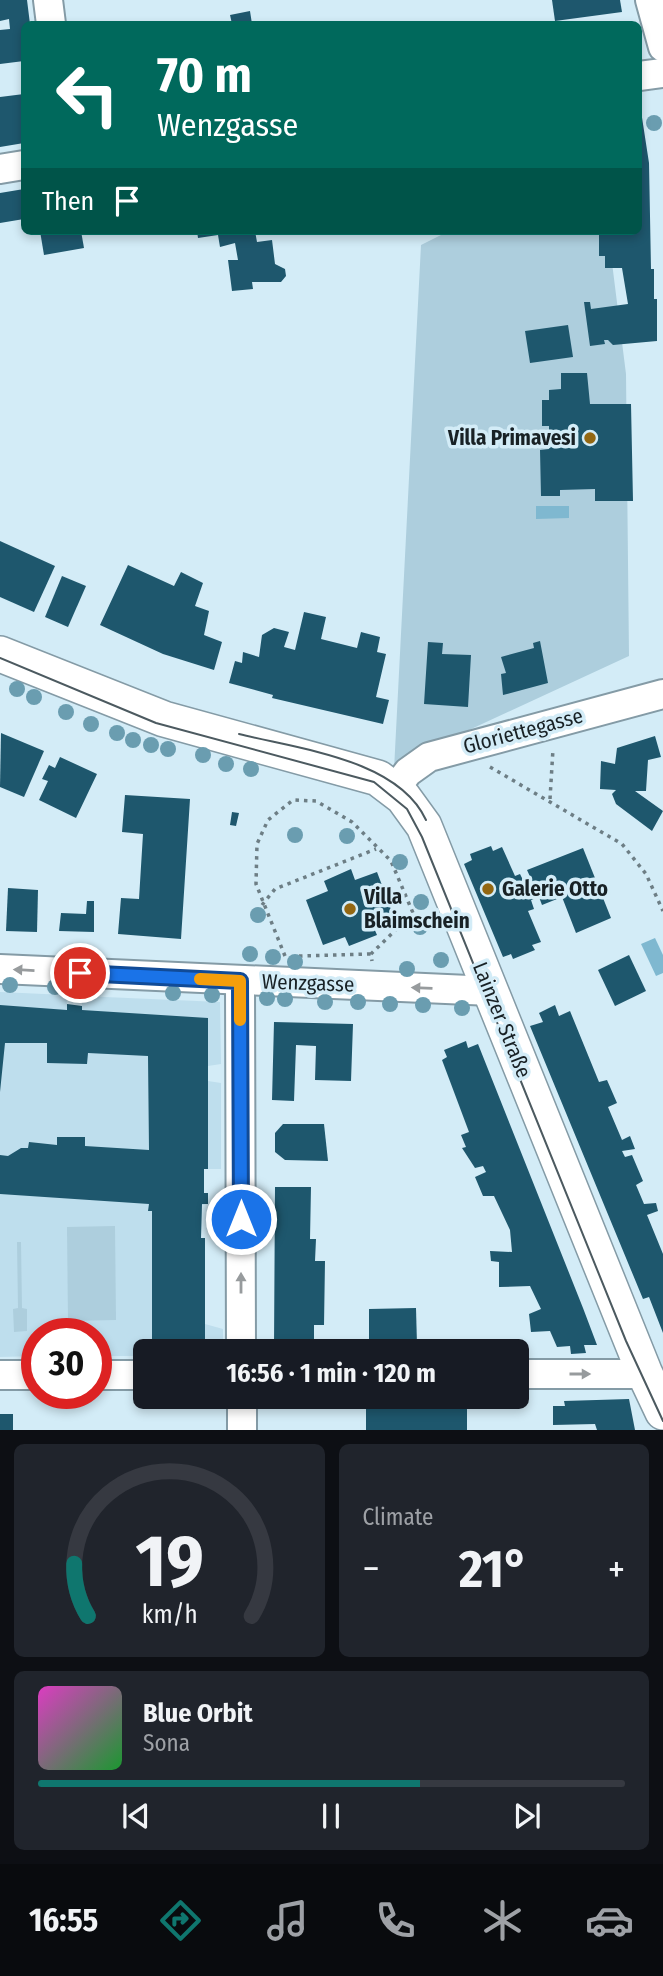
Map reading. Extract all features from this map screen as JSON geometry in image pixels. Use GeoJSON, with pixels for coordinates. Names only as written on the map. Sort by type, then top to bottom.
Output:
{"type":"FeatureCollection","features":[{"type":"Feature","properties":{"kind":"main road","name":"Lainzer Straße"},"geometry":{"type":"LineString","coordinates":[[0,654],[163,719],[361,772],[395,789],[410,804],[424,827],[645,1374],[663,1412]]}},
{"type":"Feature","properties":{"kind":"street"},"geometry":{"type":"LineString","coordinates":[[48,0],[51,21]]}},
{"type":"Feature","properties":{"kind":"street"},"geometry":{"type":"LineString","coordinates":[[650,0],[663,47]]}},
{"type":"Feature","properties":{"kind":"street"},"geometry":{"type":"LineString","coordinates":[[642,76],[663,73]]}},
{"type":"Feature","properties":{"kind":"street"},"geometry":{"type":"LineString","coordinates":[[0,169],[21,166]]}},
{"type":"Feature","properties":{"kind":"street","name":"Gloriettegasse"},"geometry":{"type":"LineString","coordinates":[[395,789],[418,763],[457,749],[663,694]]}},
{"type":"Feature","properties":{"kind":"street","name":"Wenzgasse"},"geometry":{"type":"LineString","coordinates":[[0,969],[491,991]]}},
{"type":"Feature","properties":{"kind":"street"},"geometry":{"type":"LineString","coordinates":[[240,981],[242,1339]]}},
{"type":"Feature","properties":{"kind":"street"},"geometry":{"type":"LineString","coordinates":[[529,1374],[645,1374]]}},
{"type":"Feature","properties":{"kind":"street"},"geometry":{"type":"LineString","coordinates":[[0,1375],[21,1375]]}},
{"type":"Feature","properties":{"kind":"street"},"geometry":{"type":"LineString","coordinates":[[112,1375],[133,1375]]}},
{"type":"Feature","properties":{"kind":"street"},"geometry":{"type":"LineString","coordinates":[[242,1409],[242,1430]]}},
{"type":"Feature","properties":{"kind":"path"},"geometry":{"type":"LineString","coordinates":[[550,799],[554,723]]}},
{"type":"Feature","properties":{"kind":"path"},"geometry":{"type":"LineString","coordinates":[[457,749],[550,799],[622,844],[646,873],[663,911]]}},
{"type":"Feature","properties":{"kind":"path"},"geometry":{"type":"LineString","coordinates":[[293,800],[316,802],[352,822],[376,849],[391,861],[413,913],[371,954],[282,956],[262,905],[256,884],[257,844],[268,820],[293,800]]}},
{"type":"Feature","properties":{"kind":"path"},"geometry":{"type":"LineString","coordinates":[[262,905],[275,889],[376,849]]}},
{"type":"Feature","properties":{"kind":"path"},"geometry":{"type":"LineString","coordinates":[[371,954],[375,986]]}},
{"type":"Feature","properties":{"kind":"shaded area"},"geometry":{"type":"Polygon","coordinates":[[[441,235],[609,235],[626,374],[629,656],[428,749],[394,770],[421,245],[441,235]]]}},
{"type":"Feature","properties":{"kind":"shaded area"},"geometry":{"type":"Polygon","coordinates":[[[536,506],[569,506],[569,518],[536,519],[536,506]]]}},
{"type":"Feature","properties":{"kind":"shaded area"},"geometry":{"type":"Polygon","coordinates":[[[655,938],[663,955],[663,973],[656,976],[641,944],[655,938]]]}},
{"type":"Feature","properties":{"kind":"shaded area"},"geometry":{"type":"Polygon","coordinates":[[[0,992],[66,995],[67,1004],[82,1006],[82,996],[220,1002],[221,1064],[208,1066],[208,1081],[221,1083],[221,1169],[204,1169],[204,1193],[208,1193],[208,1204],[202,1205],[201,1238],[205,1324],[223,1329],[223,1339],[133,1339],[133,1356],[112,1356],[112,1318],[21,1318],[21,1356],[0,1357],[0,992]]]}},
{"type":"Feature","properties":{"kind":"shaded area"},"geometry":{"type":"Polygon","coordinates":[[[115,1226],[116,1320],[68,1318],[67,1227],[115,1226]]]}},
{"type":"Feature","properties":{"kind":"shaded area"},"geometry":{"type":"Polygon","coordinates":[[[17,1242],[21,1242],[22,1308],[27,1309],[27,1318],[21,1318],[21,1331],[14,1332],[13,1309],[18,1308],[17,1242]]]}},
{"type":"Feature","properties":{"kind":"building"},"geometry":{"type":"Polygon","coordinates":[[[0,0],[27,0],[30,21],[21,21],[21,61],[0,64],[0,30],[10,29],[9,19],[0,21],[0,0]]]}},
{"type":"Feature","properties":{"kind":"building"},"geometry":{"type":"Polygon","coordinates":[[[552,0],[620,0],[622,12],[555,21],[552,0]]]}},
{"type":"Feature","properties":{"kind":"building"},"geometry":{"type":"Polygon","coordinates":[[[250,11],[252,21],[231,21],[230,15],[250,11]]]}},
{"type":"Feature","properties":{"kind":"building"},"geometry":{"type":"Polygon","coordinates":[[[21,94],[21,144],[0,147],[0,97],[21,94]]]}},
{"type":"Feature","properties":{"kind":"building"},"geometry":{"type":"Polygon","coordinates":[[[642,118],[649,163],[651,269],[654,269],[654,299],[657,299],[657,341],[613,345],[604,340],[605,344],[590,346],[584,302],[590,302],[591,309],[628,304],[622,268],[605,268],[605,256],[599,256],[599,235],[642,235],[642,118]]]}},
{"type":"Feature","properties":{"kind":"building"},"geometry":{"type":"Polygon","coordinates":[[[21,190],[21,220],[0,223],[0,193],[21,190]]]}},
{"type":"Feature","properties":{"kind":"building"},"geometry":{"type":"Polygon","coordinates":[[[41,235],[82,235],[84,248],[44,255],[41,235]]]}},
{"type":"Feature","properties":{"kind":"building"},"geometry":{"type":"Polygon","coordinates":[[[198,235],[218,235],[198,238],[198,235]]]}},
{"type":"Feature","properties":{"kind":"building"},"geometry":{"type":"Polygon","coordinates":[[[218,235],[256,235],[257,242],[272,240],[275,264],[285,269],[286,276],[281,282],[252,282],[253,289],[232,291],[228,260],[238,260],[235,243],[220,247],[218,235]]]}},
{"type":"Feature","properties":{"kind":"building"},"geometry":{"type":"Polygon","coordinates":[[[568,325],[573,357],[530,363],[525,331],[568,325]]]}},
{"type":"Feature","properties":{"kind":"building","name":"Villa Primavesi"},"geometry":{"type":"Polygon","coordinates":[[[561,373],[587,373],[590,404],[631,404],[633,501],[595,501],[595,489],[560,490],[560,496],[541,496],[540,450],[549,449],[549,426],[542,426],[542,400],[549,400],[549,390],[561,389],[561,373]]]}},
{"type":"Feature","properties":{"kind":"building"},"geometry":{"type":"Polygon","coordinates":[[[0,541],[55,566],[34,612],[0,597],[0,541]]]}},
{"type":"Feature","properties":{"kind":"building"},"geometry":{"type":"Polygon","coordinates":[[[128,565],[174,586],[181,572],[203,583],[195,606],[209,611],[204,635],[222,642],[214,670],[163,654],[100,625],[128,565]]]}},
{"type":"Feature","properties":{"kind":"building"},"geometry":{"type":"Polygon","coordinates":[[[62,576],[86,586],[68,627],[45,617],[62,576]]]}},
{"type":"Feature","properties":{"kind":"building"},"geometry":{"type":"Polygon","coordinates":[[[304,612],[326,617],[321,639],[357,648],[361,632],[380,637],[377,652],[386,654],[376,697],[389,700],[383,724],[272,698],[273,695],[229,683],[235,661],[242,663],[243,652],[259,657],[262,635],[274,628],[289,632],[284,647],[295,650],[304,612]]]}},
{"type":"Feature","properties":{"kind":"building"},"geometry":{"type":"Polygon","coordinates":[[[540,641],[548,683],[503,695],[501,674],[506,673],[501,657],[534,648],[533,643],[540,641]]]}},
{"type":"Feature","properties":{"kind":"building"},"geometry":{"type":"Polygon","coordinates":[[[428,642],[443,643],[442,654],[471,655],[468,707],[424,704],[428,642]]]}},
{"type":"Feature","properties":{"kind":"building"},"geometry":{"type":"Polygon","coordinates":[[[1,733],[44,751],[24,797],[0,787],[1,733]]]}},
{"type":"Feature","properties":{"kind":"building"},"geometry":{"type":"Polygon","coordinates":[[[655,736],[661,757],[648,760],[646,791],[635,791],[663,811],[652,831],[616,804],[612,794],[616,790],[600,789],[601,761],[615,764],[617,748],[655,736]]]}},
{"type":"Feature","properties":{"kind":"building"},"geometry":{"type":"Polygon","coordinates":[[[60,757],[97,774],[76,818],[39,800],[48,781],[42,779],[49,765],[55,768],[60,757]]]}},
{"type":"Feature","properties":{"kind":"building"},"geometry":{"type":"Polygon","coordinates":[[[125,795],[190,799],[181,939],[118,934],[121,898],[139,899],[143,834],[122,832],[125,795]]]}},
{"type":"Feature","properties":{"kind":"building"},"geometry":{"type":"Polygon","coordinates":[[[232,812],[239,813],[236,826],[230,825],[232,812]]]}},
{"type":"Feature","properties":{"kind":"building"},"geometry":{"type":"Polygon","coordinates":[[[491,846],[493,851],[502,847],[515,876],[520,874],[525,884],[532,881],[527,870],[583,848],[611,918],[576,933],[562,897],[542,905],[539,897],[531,900],[534,909],[528,911],[541,942],[532,945],[535,950],[513,959],[511,954],[503,957],[464,864],[472,860],[470,854],[491,846]]]}},
{"type":"Feature","properties":{"kind":"building","name":"Villa Blaimschein"},"geometry":{"type":"Polygon","coordinates":[[[351,869],[355,880],[377,872],[394,917],[373,926],[377,935],[349,946],[345,937],[323,945],[306,900],[328,891],[324,881],[351,869]]]}},
{"type":"Feature","properties":{"kind":"building"},"geometry":{"type":"Polygon","coordinates":[[[8,888],[38,890],[37,932],[6,931],[8,888]]]}},
{"type":"Feature","properties":{"kind":"building"},"geometry":{"type":"Polygon","coordinates":[[[87,901],[94,901],[94,932],[59,931],[61,913],[86,914],[87,901]]]}},
{"type":"Feature","properties":{"kind":"building"},"geometry":{"type":"Polygon","coordinates":[[[629,955],[646,991],[615,1006],[598,970],[629,955]]]}},
{"type":"Feature","properties":{"kind":"building"},"geometry":{"type":"Polygon","coordinates":[[[67,1004],[82,1006],[82,1010],[208,1018],[208,1169],[204,1169],[204,1193],[208,1193],[208,1204],[202,1204],[201,1238],[205,1238],[205,1339],[152,1339],[152,1211],[148,1211],[149,1204],[0,1194],[0,1155],[8,1156],[21,1148],[28,1148],[29,1142],[57,1145],[57,1137],[85,1137],[85,1146],[149,1150],[148,1056],[88,1053],[87,1064],[47,1063],[47,1043],[5,1043],[0,1092],[0,1005],[67,1010],[67,1004]]]}},
{"type":"Feature","properties":{"kind":"building"},"geometry":{"type":"Polygon","coordinates":[[[555,1005],[559,1016],[570,1011],[599,1082],[607,1080],[617,1103],[608,1107],[622,1140],[630,1136],[635,1149],[622,1151],[625,1157],[632,1155],[643,1181],[636,1185],[644,1204],[656,1203],[658,1211],[647,1215],[663,1254],[663,1333],[649,1297],[643,1299],[530,1026],[543,1022],[539,1013],[555,1005]]]}},
{"type":"Feature","properties":{"kind":"building"},"geometry":{"type":"Polygon","coordinates":[[[274,1022],[353,1024],[351,1081],[315,1080],[316,1046],[296,1045],[294,1101],[272,1100],[274,1022]]]}},
{"type":"Feature","properties":{"kind":"building"},"geometry":{"type":"Polygon","coordinates":[[[466,1041],[468,1048],[478,1044],[583,1308],[597,1345],[584,1345],[586,1353],[571,1354],[570,1346],[557,1347],[550,1331],[531,1332],[529,1314],[541,1309],[530,1286],[499,1287],[499,1262],[491,1261],[490,1251],[512,1252],[510,1230],[494,1196],[483,1196],[475,1177],[486,1172],[483,1166],[475,1168],[462,1148],[466,1147],[461,1135],[469,1132],[442,1060],[447,1057],[444,1050],[466,1041]]]}},
{"type":"Feature","properties":{"kind":"building"},"geometry":{"type":"Polygon","coordinates":[[[283,1124],[324,1124],[328,1161],[285,1160],[275,1152],[275,1133],[283,1124]]]}},
{"type":"Feature","properties":{"kind":"building"},"geometry":{"type":"Polygon","coordinates":[[[275,1187],[311,1187],[310,1239],[316,1239],[315,1261],[325,1261],[324,1325],[314,1325],[314,1339],[274,1339],[275,1187]]]}},
{"type":"Feature","properties":{"kind":"building"},"geometry":{"type":"Polygon","coordinates":[[[416,1308],[417,1339],[369,1339],[369,1309],[416,1308]]]}},
{"type":"Feature","properties":{"kind":"building"},"geometry":{"type":"Polygon","coordinates":[[[629,1399],[635,1430],[597,1430],[595,1424],[553,1425],[553,1406],[565,1406],[564,1401],[629,1399]]]}},
{"type":"Feature","properties":{"kind":"building"},"geometry":{"type":"Polygon","coordinates":[[[366,1409],[467,1409],[467,1430],[366,1430],[366,1409]]]}},
{"type":"Feature","properties":{"kind":"building"},"geometry":{"type":"Polygon","coordinates":[[[0,1414],[13,1414],[13,1430],[0,1430],[0,1414]]]}},
{"type":"Feature","properties":{"kind":"tram line"},"geometry":{"type":"LineString","coordinates":[[0,658],[156,723],[374,782],[407,809],[422,837],[626,1341],[663,1421]]}},
{"type":"Feature","properties":{"kind":"tram line"},"geometry":{"type":"LineString","coordinates":[[239,734],[317,752],[370,770],[393,783],[412,799],[426,820]]}},
{"type":"Feature","properties":{"kind":"slow traffic"},"geometry":{"type":"LineString","coordinates":[[200,979],[240,981],[240,1020]]}},
{"type":"Feature","properties":{"kind":"place","name":"Villa Primavesi"},"geometry":{"type":"Point","coordinates":[590,438]}},
{"type":"Feature","properties":{"kind":"place","name":"Galerie Otto"},"geometry":{"type":"Point","coordinates":[488,889]}},
{"type":"Feature","properties":{"kind":"place","name":"Villa Blaimschein"},"geometry":{"type":"Point","coordinates":[350,909]}},
{"type":"Feature","properties":{"kind":"route"},"geometry":{"type":"LineString","coordinates":[[80,973],[240,981],[241,1219]]}}]}
